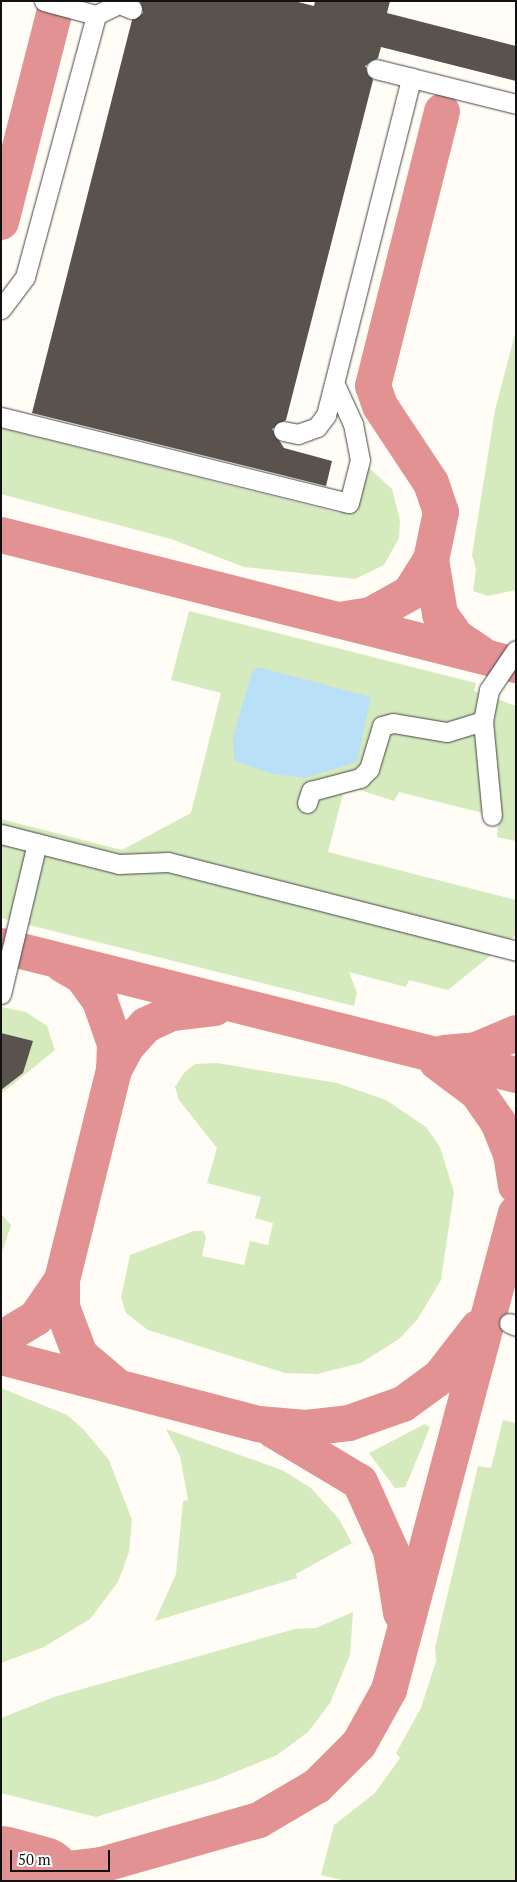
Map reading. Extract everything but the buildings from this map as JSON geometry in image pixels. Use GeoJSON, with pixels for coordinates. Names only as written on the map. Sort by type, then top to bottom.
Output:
{"type":"FeatureCollection","features":[{"type":"Feature","properties":{"kind":"lane"},"geometry":{"type":"LineString","coordinates":[[44,1],[96,16],[124,5]]}},
{"type":"Feature","properties":{"kind":"lane"},"geometry":{"type":"LineString","coordinates":[[1,309],[25,278],[96,16]]}},
{"type":"Feature","properties":{"kind":"lane"},"geometry":{"type":"LineString","coordinates":[[376,69],[516,104]]}},
{"type":"Feature","properties":{"kind":"lane"},"geometry":{"type":"LineString","coordinates":[[283,431],[298,434],[318,427],[336,387],[411,78]]}},
{"type":"Feature","properties":{"kind":"lane"},"geometry":{"type":"LineString","coordinates":[[1,417],[349,503],[360,460],[353,424],[336,387]]}},
{"type":"Feature","properties":{"kind":"lane"},"geometry":{"type":"LineString","coordinates":[[492,816],[483,721],[489,690],[516,650]]}},
{"type":"Feature","properties":{"kind":"lane"},"geometry":{"type":"LineString","coordinates":[[307,803],[311,791],[360,778],[368,769],[382,726],[393,723],[447,732],[483,721]]}},
{"type":"Feature","properties":{"kind":"lane"},"geometry":{"type":"LineString","coordinates":[[1,834],[119,864],[168,862],[516,951]]}},
{"type":"Feature","properties":{"kind":"lane"},"geometry":{"type":"LineString","coordinates":[[1,994],[37,844]]}},
{"type":"Feature","properties":{"kind":"green space"},"geometry":{"type":"Polygon","coordinates":[[[516,330],[516,590],[488,596],[473,591],[476,569],[472,555],[495,410],[516,330]]]}},
{"type":"Feature","properties":{"kind":"green space"},"geometry":{"type":"Polygon","coordinates":[[[1,428],[339,513],[353,507],[365,464],[392,489],[400,520],[399,538],[384,565],[355,579],[244,567],[171,539],[1,494],[1,428]]]}},
{"type":"Feature","properties":{"kind":"green space"},"geometry":{"type":"Polygon","coordinates":[[[189,611],[476,683],[474,691],[516,706],[516,841],[497,837],[499,817],[399,792],[394,801],[360,790],[343,794],[328,852],[516,900],[516,935],[448,990],[409,980],[406,987],[349,972],[357,993],[354,1006],[1,918],[1,819],[122,850],[191,813],[221,693],[171,680],[189,611]]]}},
{"type":"Feature","properties":{"kind":"green space"},"geometry":{"type":"Polygon","coordinates":[[[1,1007],[26,1012],[47,1026],[55,1050],[1,1094],[1,1007]]]}},
{"type":"Feature","properties":{"kind":"green space"},"geometry":{"type":"Polygon","coordinates":[[[217,1063],[337,1083],[386,1100],[426,1127],[440,1147],[454,1192],[441,1280],[417,1320],[399,1339],[361,1363],[317,1374],[285,1373],[148,1330],[126,1313],[121,1298],[130,1255],[194,1231],[203,1231],[206,1237],[202,1256],[244,1265],[250,1241],[268,1245],[273,1223],[255,1218],[261,1197],[207,1183],[217,1148],[179,1100],[175,1087],[184,1073],[195,1064],[217,1063]]]}},
{"type":"Feature","properties":{"kind":"green space"},"geometry":{"type":"Polygon","coordinates":[[[1,1214],[11,1225],[1,1255],[1,1214]]]}},
{"type":"Feature","properties":{"kind":"green space"},"geometry":{"type":"Polygon","coordinates":[[[1,1388],[67,1415],[83,1429],[109,1460],[132,1520],[129,1552],[118,1582],[90,1619],[44,1647],[1,1663],[1,1388]]]}},
{"type":"Feature","properties":{"kind":"green space"},"geometry":{"type":"Polygon","coordinates":[[[503,1420],[516,1423],[516,1881],[346,1881],[321,1875],[334,1825],[375,1793],[400,1758],[396,1753],[421,1708],[436,1661],[435,1647],[478,1466],[491,1468],[503,1420]]]}},
{"type":"Feature","properties":{"kind":"green space"},"geometry":{"type":"Polygon","coordinates":[[[425,1424],[430,1427],[405,1487],[395,1488],[369,1453],[425,1424]]]}},
{"type":"Feature","properties":{"kind":"green space"},"geometry":{"type":"Polygon","coordinates":[[[166,1429],[282,1470],[311,1488],[339,1519],[352,1543],[296,1574],[297,1578],[155,1621],[176,1574],[183,1501],[188,1500],[180,1456],[166,1429]]]}},
{"type":"Feature","properties":{"kind":"green space"},"geometry":{"type":"Polygon","coordinates":[[[353,1612],[350,1655],[330,1703],[308,1732],[277,1755],[216,1780],[96,1817],[1,1793],[1,1718],[54,1697],[295,1629],[316,1628],[353,1612]]]}},
{"type":"Feature","properties":{"kind":"water"},"geometry":{"type":"Polygon","coordinates":[[[258,667],[371,697],[357,762],[305,778],[273,774],[234,761],[233,737],[252,672],[258,667]]]}},
{"type":"Feature","properties":{"kind":"taxiway"},"geometry":{"type":"LineString","coordinates":[[1,222],[55,10]]}},
{"type":"Feature","properties":{"kind":"taxiway"},"geometry":{"type":"LineString","coordinates":[[339,620],[371,615],[410,593],[431,560],[441,512],[431,483],[380,406],[373,386],[442,112]]}},
{"type":"Feature","properties":{"kind":"taxiway"},"geometry":{"type":"LineString","coordinates":[[1,535],[516,665]]}},
{"type":"Feature","properties":{"kind":"taxiway"},"geometry":{"type":"LineString","coordinates":[[431,560],[440,614],[456,637],[481,654]]}},
{"type":"Feature","properties":{"kind":"taxiway"},"geometry":{"type":"LineString","coordinates":[[1,946],[516,1075]]}},
{"type":"Feature","properties":{"kind":"taxiway"},"geometry":{"type":"LineString","coordinates":[[63,965],[82,976],[100,1001],[115,1044],[114,1070],[62,1280],[62,1307],[80,1355],[113,1383]]}},
{"type":"Feature","properties":{"kind":"taxiway"},"geometry":{"type":"LineString","coordinates":[[114,1070],[127,1046],[146,1025],[172,1013],[215,1008]]}},
{"type":"Feature","properties":{"kind":"taxiway"},"geometry":{"type":"LineString","coordinates":[[444,1053],[476,1050],[516,1033]]}},
{"type":"Feature","properties":{"kind":"taxiway"},"geometry":{"type":"LineString","coordinates":[[437,1062],[477,1092],[498,1122],[511,1154],[516,1186]]}},
{"type":"Feature","properties":{"kind":"taxiway"},"geometry":{"type":"LineString","coordinates":[[1,1868],[59,1870],[101,1865],[259,1820],[317,1786],[359,1744],[389,1690],[516,1214]]}},
{"type":"Feature","properties":{"kind":"taxiway"},"geometry":{"type":"LineString","coordinates":[[1,1339],[36,1318],[62,1280]]}},
{"type":"Feature","properties":{"kind":"taxiway"},"geometry":{"type":"LineString","coordinates":[[1,1357],[259,1424],[306,1428],[349,1423],[403,1404],[440,1377],[478,1328]]}},
{"type":"Feature","properties":{"kind":"taxiway"},"geometry":{"type":"LineString","coordinates":[[273,1430],[360,1482],[391,1551],[401,1613]]}},
{"type":"Feature","properties":{"kind":"runway"},"geometry":{"type":"LineString","coordinates":[[1,1871],[39,1881]]}}]}
